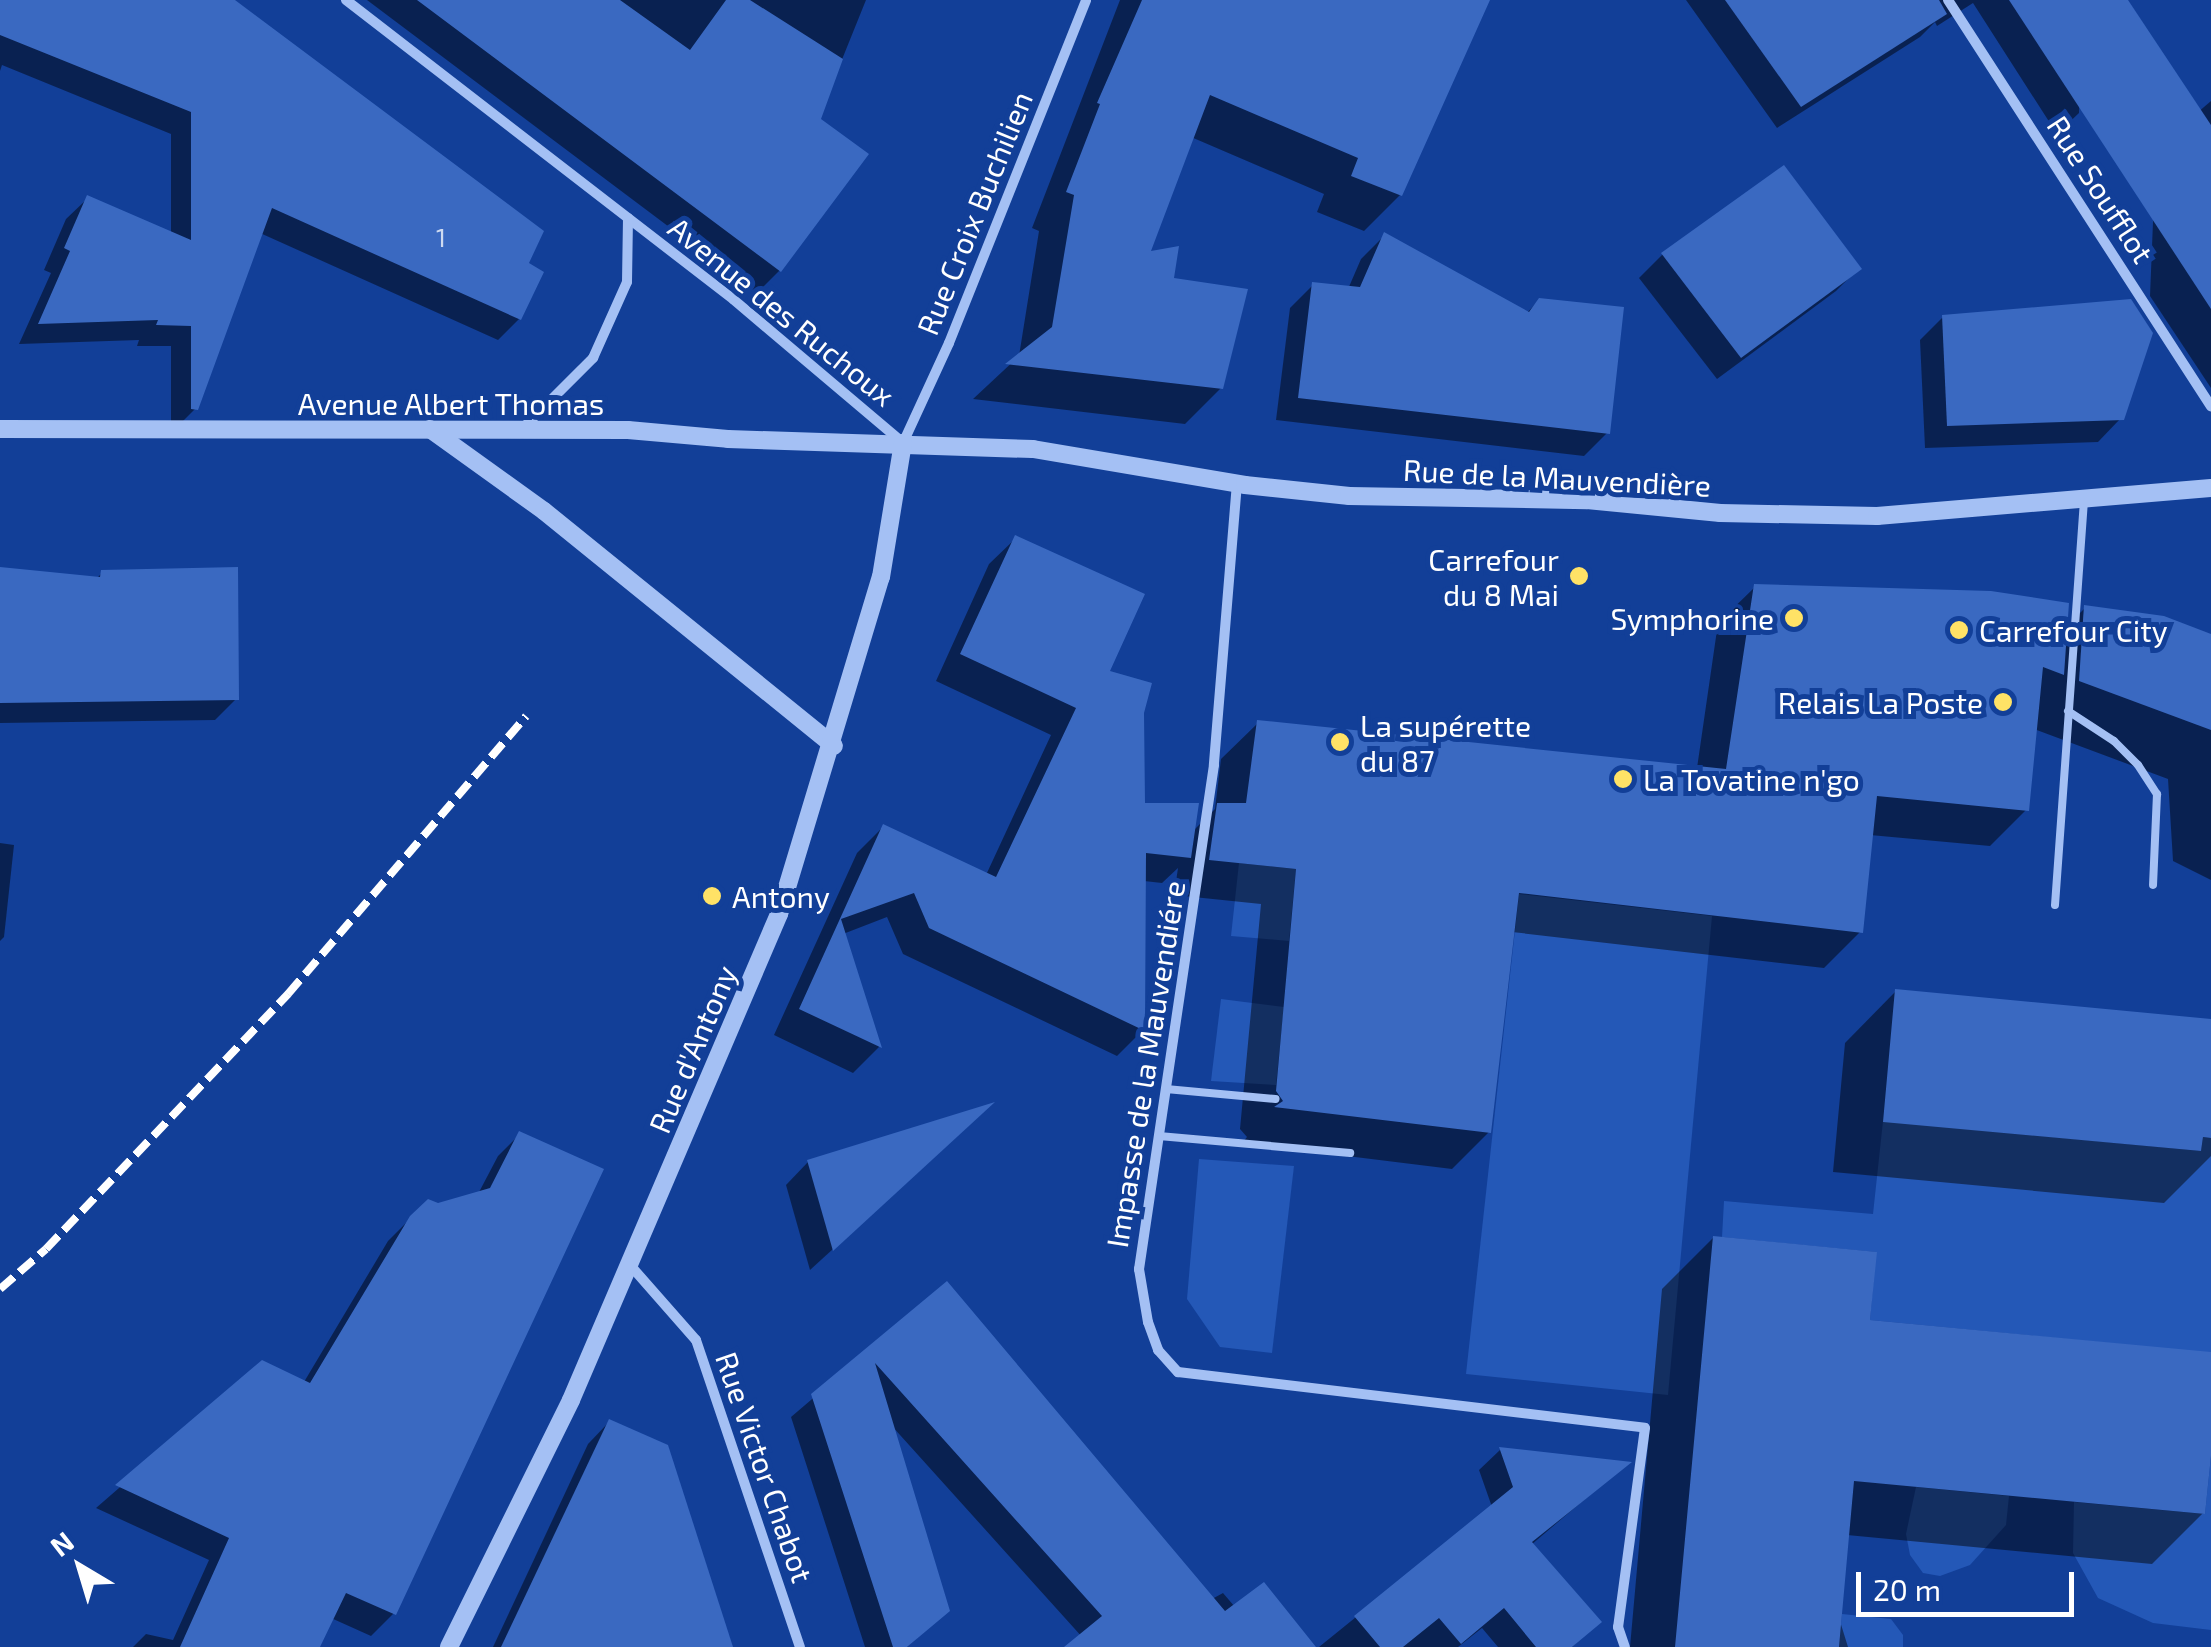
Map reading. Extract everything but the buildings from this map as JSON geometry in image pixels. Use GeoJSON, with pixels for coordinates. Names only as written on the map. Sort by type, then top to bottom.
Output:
{"type":"FeatureCollection","features":[{"type":"Feature","properties":{"kind":"street","name":"Avenue des Ruchoux"},"geometry":{"type":"LineString","coordinates":[[346,0],[734,300],[903,444]]}},
{"type":"Feature","properties":{"kind":"street","name":"Rue Croix Buchilien"},"geometry":{"type":"LineString","coordinates":[[903,444],[949,343],[1086,0]]}},
{"type":"Feature","properties":{"kind":"street","name":"Rue Soufflot"},"geometry":{"type":"LineString","coordinates":[[1948,0],[2211,406]]}},
{"type":"Feature","properties":{"kind":"street","name":"Avenue des Ruchoux"},"geometry":{"type":"LineString","coordinates":[[524,426],[592,358],[614,315],[627,282],[628,218]]}},
{"type":"Feature","properties":{"kind":"street","name":"Avenue Albert Thomas"},"geometry":{"type":"LineString","coordinates":[[0,429],[524,426],[903,444]]}},
{"type":"Feature","properties":{"kind":"street"},"geometry":{"type":"LineString","coordinates":[[430,428],[544,511],[834,746]]}},
{"type":"Feature","properties":{"kind":"street","name":"Rue de la Mauvendière"},"geometry":{"type":"LineString","coordinates":[[903,444],[1032,449],[1237,483],[1349,496],[1588,500],[1720,512],[1876,516],[2211,488]]}},
{"type":"Feature","properties":{"kind":"street","name":"Rue d'Antony"},"geometry":{"type":"LineString","coordinates":[[448,1647],[571,1400],[779,914],[834,746],[881,576],[903,444]]}},
{"type":"Feature","properties":{"kind":"street","name":"Impasse de la Mauvendiére"},"geometry":{"type":"LineString","coordinates":[[1237,483],[1214,766],[1139,1268],[1148,1322],[1158,1350],[1178,1372],[1645,1428],[1618,1627],[1625,1647]]}},
{"type":"Feature","properties":{"kind":"street","name":"Rue Victor Chabot"},"geometry":{"type":"LineString","coordinates":[[630,1264],[696,1340],[800,1647]]}},
{"type":"Feature","properties":{"kind":"lane"},"geometry":{"type":"LineString","coordinates":[[2055,905],[2084,500]]}},
{"type":"Feature","properties":{"kind":"lane"},"geometry":{"type":"LineString","coordinates":[[2068,711],[2114,741],[2138,765],[2156,794],[2153,886]]}},
{"type":"Feature","properties":{"kind":"lane"},"geometry":{"type":"LineString","coordinates":[[1166,1090],[1276,1099]]}},
{"type":"Feature","properties":{"kind":"lane"},"geometry":{"type":"LineString","coordinates":[[1159,1136],[1350,1153]]}},
{"type":"Feature","properties":{"kind":"shaded area"},"geometry":{"type":"Polygon","coordinates":[[[1239,863],[1296,869],[1289,941],[1231,936],[1239,863]]]}},
{"type":"Feature","properties":{"kind":"shaded area"},"geometry":{"type":"Polygon","coordinates":[[[1519,894],[1712,916],[1668,1395],[1466,1374],[1519,894]]]}},
{"type":"Feature","properties":{"kind":"shaded area"},"geometry":{"type":"Polygon","coordinates":[[[1221,999],[1284,1007],[1276,1085],[1211,1081],[1221,999]]]}},
{"type":"Feature","properties":{"kind":"shaded area"},"geometry":{"type":"Polygon","coordinates":[[[1883,1121],[2201,1151],[2203,1137],[2211,1138],[2211,1353],[1870,1320],[1876,1252],[1722,1237],[1724,1201],[1873,1214],[1883,1121]]]}},
{"type":"Feature","properties":{"kind":"shaded area"},"geometry":{"type":"Polygon","coordinates":[[[1199,1159],[1294,1166],[1272,1353],[1220,1347],[1187,1299],[1199,1159]]]}},
{"type":"Feature","properties":{"kind":"shaded area"},"geometry":{"type":"Polygon","coordinates":[[[2211,1456],[2211,1630],[2153,1623],[2098,1598],[2073,1553],[2074,1502],[2205,1514],[2211,1456]]]}},
{"type":"Feature","properties":{"kind":"shaded area"},"geometry":{"type":"Polygon","coordinates":[[[1916,1487],[2009,1496],[2006,1525],[1970,1565],[1940,1576],[1923,1573],[1910,1555],[1906,1534],[1916,1487]]]}},
{"type":"Feature","properties":{"kind":"shaded area"},"geometry":{"type":"Polygon","coordinates":[[[1842,1614],[1891,1619],[1903,1635],[1903,1647],[1839,1647],[1842,1614]]]}},
{"type":"Feature","properties":{"kind":"railway"},"geometry":{"type":"LineString","coordinates":[[0,1289],[46,1249],[288,994],[526,716]]}},
{"type":"Feature","properties":{"kind":"place","name":"Carrefour du 8 Mai"},"geometry":{"type":"Point","coordinates":[1579,576]}},
{"type":"Feature","properties":{"kind":"place","name":"Symphorine"},"geometry":{"type":"Point","coordinates":[1794,618]}},
{"type":"Feature","properties":{"kind":"place","name":"Carrefour City"},"geometry":{"type":"Point","coordinates":[1959,630]}},
{"type":"Feature","properties":{"kind":"place","name":"Relais La Poste"},"geometry":{"type":"Point","coordinates":[2003,702]}},
{"type":"Feature","properties":{"kind":"place","name":"La supérette du 87"},"geometry":{"type":"Point","coordinates":[1340,742]}},
{"type":"Feature","properties":{"kind":"place","name":"La Tovatine n'go"},"geometry":{"type":"Point","coordinates":[1623,779]}},
{"type":"Feature","properties":{"kind":"place","name":"Antony"},"geometry":{"type":"Point","coordinates":[712,896]}}]}
